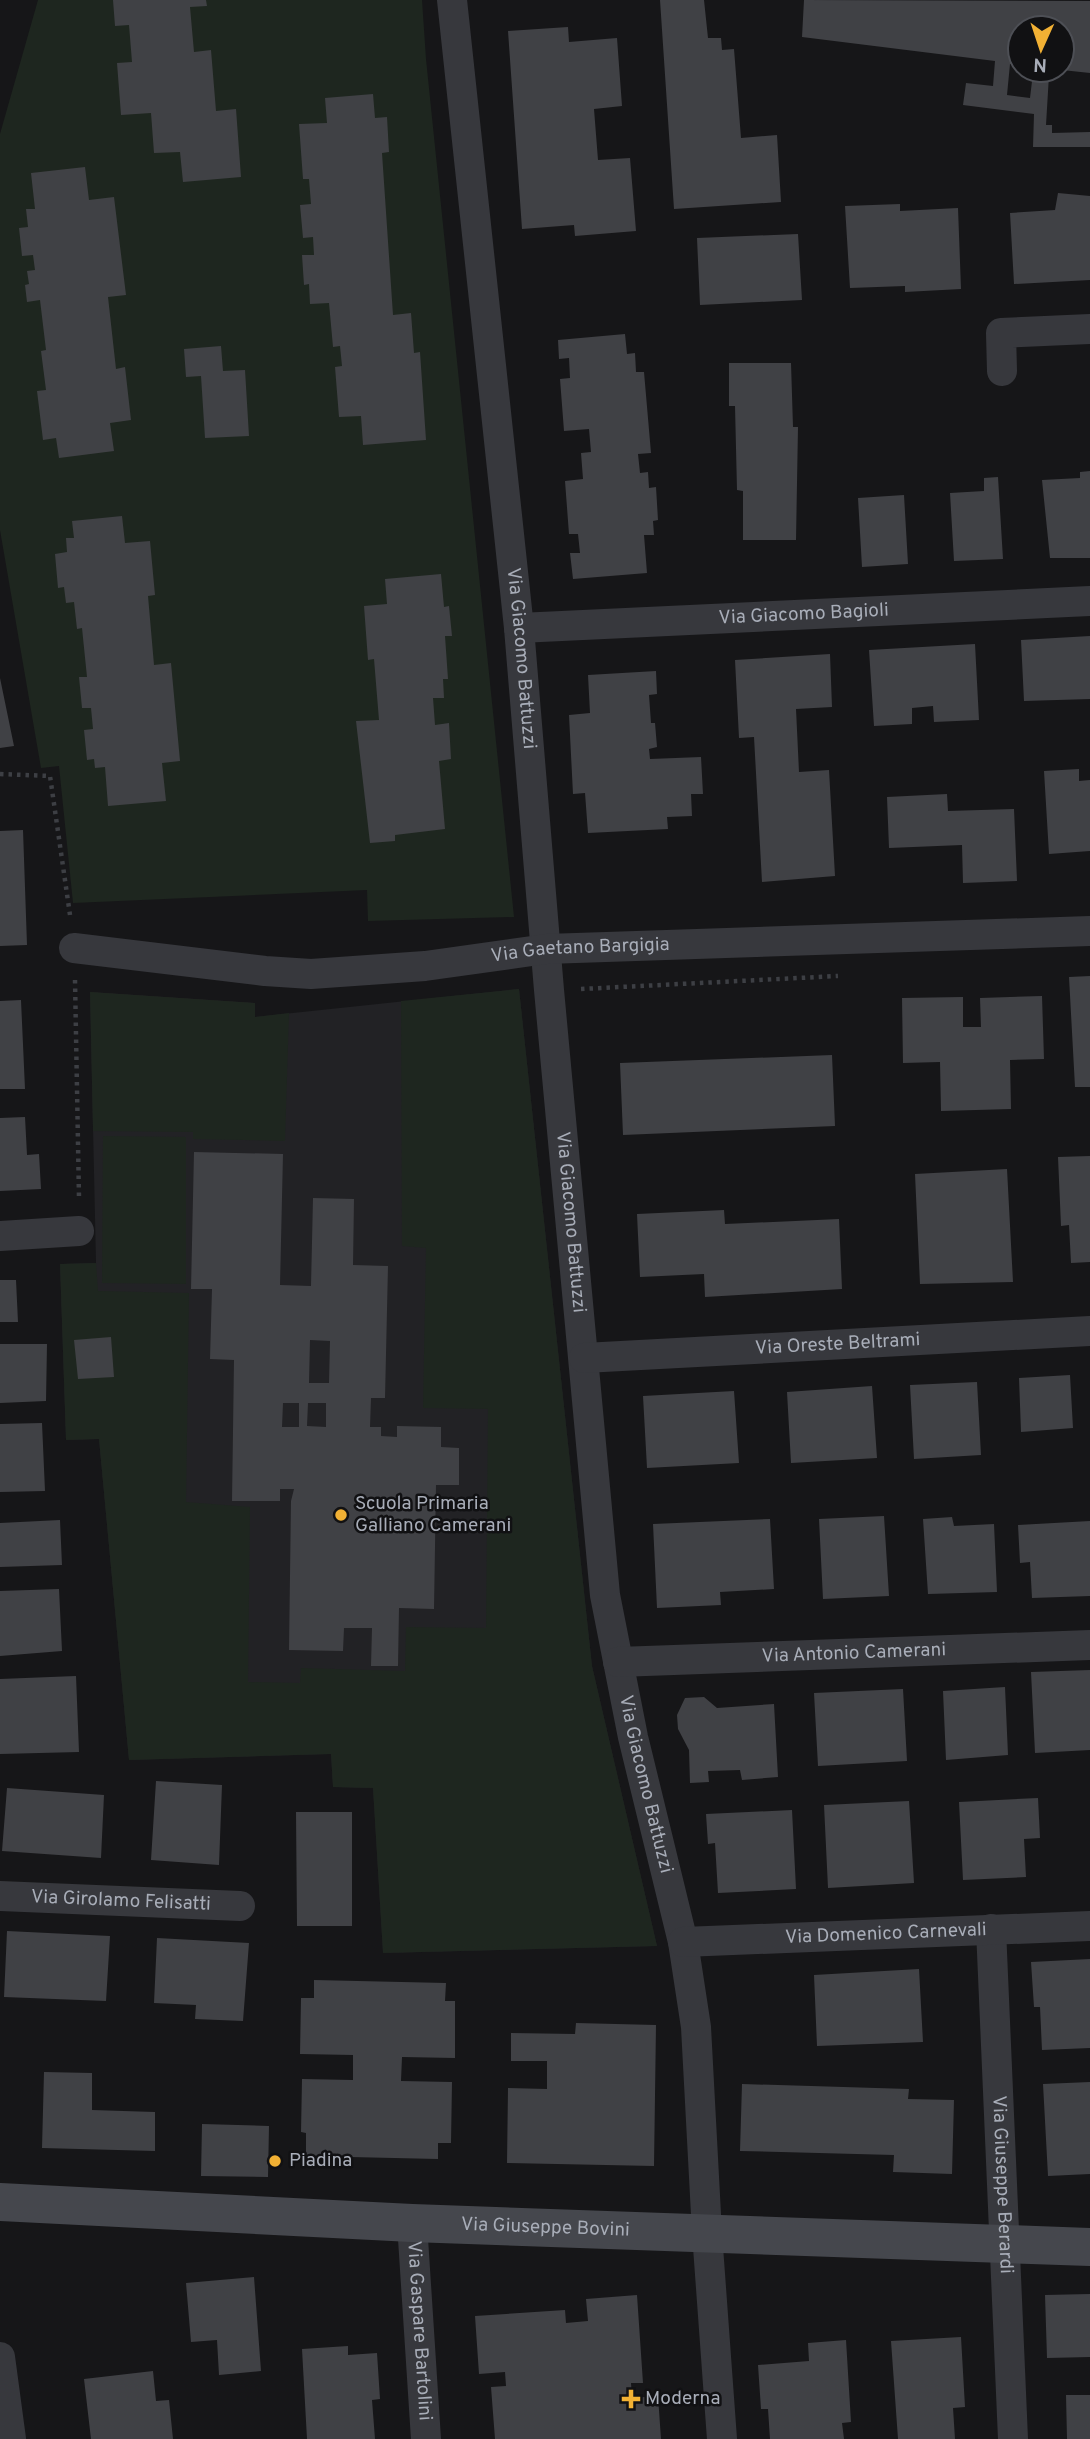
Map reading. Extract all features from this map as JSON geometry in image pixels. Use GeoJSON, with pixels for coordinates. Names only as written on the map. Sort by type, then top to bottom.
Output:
{"type":"FeatureCollection","features":[{"type":"Feature","properties":{"kind":"street","name":"Via Giacomo Battuzzi"},"geometry":{"type":"LineString","coordinates":[[452,0],[519,628],[549,990],[605,1595],[633,1737],[683,1942],[696,2027],[722,2439]]}},
{"type":"Feature","properties":{"kind":"street"},"geometry":{"type":"LineString","coordinates":[[1002,371],[1001,333],[1090,329]]}},
{"type":"Feature","properties":{"kind":"street","name":"Via Giacomo Bagioli"},"geometry":{"type":"LineString","coordinates":[[519,628],[1090,601]]}},
{"type":"Feature","properties":{"kind":"street","name":"Via Gaetano Bargigia"},"geometry":{"type":"LineString","coordinates":[[74,948],[311,974],[425,966],[546,949],[1090,932]]}},
{"type":"Feature","properties":{"kind":"street"},"geometry":{"type":"LineString","coordinates":[[0,1236],[79,1231]]}},
{"type":"Feature","properties":{"kind":"street","name":"Via Oreste Beltrami"},"geometry":{"type":"LineString","coordinates":[[584,1359],[1090,1331]]}},
{"type":"Feature","properties":{"kind":"street","name":"Via Antonio Camerani"},"geometry":{"type":"LineString","coordinates":[[618,1662],[1090,1645]]}},
{"type":"Feature","properties":{"kind":"street","name":"Via Girolamo Felisatti"},"geometry":{"type":"LineString","coordinates":[[0,1896],[240,1906]]}},
{"type":"Feature","properties":{"kind":"street","name":"Via Domenico Carnevali"},"geometry":{"type":"LineString","coordinates":[[683,1942],[1090,1926]]}},
{"type":"Feature","properties":{"kind":"street","name":"Via Giuseppe Berardi"},"geometry":{"type":"LineString","coordinates":[[991,1929],[1013,2439]]}},
{"type":"Feature","properties":{"kind":"street","name":"Via Giuseppe Bovini"},"geometry":{"type":"LineString","coordinates":[[0,2202],[412,2223],[1090,2247]]}},
{"type":"Feature","properties":{"kind":"street","name":"Via Gaspare Bartolini"},"geometry":{"type":"LineString","coordinates":[[412,2223],[426,2439]]}},
{"type":"Feature","properties":{"kind":"street"},"geometry":{"type":"LineString","coordinates":[[0,2357],[11,2439]]}},
{"type":"Feature","properties":{"kind":"path"},"geometry":{"type":"LineString","coordinates":[[0,774],[50,776],[74,948],[79,1231]]}},
{"type":"Feature","properties":{"kind":"path"},"geometry":{"type":"LineString","coordinates":[[549,990],[840,976]]}},
{"type":"Feature","properties":{"kind":"shaded area"},"geometry":{"type":"Polygon","coordinates":[[[38,0],[422,0],[514,917],[368,921],[367,890],[73,903],[59,766],[41,768],[0,530],[0,134],[38,0]]]}},
{"type":"Feature","properties":{"kind":"shaded area","name":"Scuola Primaria Galliano Camerani"},"geometry":{"type":"Polygon","coordinates":[[[519,989],[592,1666],[657,1946],[383,1953],[373,1788],[333,1787],[331,1754],[129,1760],[99,1439],[66,1440],[60,1264],[96,1263],[90,992],[255,1003],[255,1017],[519,989]]]}},
{"type":"Feature","properties":{"kind":"shaded area"},"geometry":{"type":"Polygon","coordinates":[[[519,989],[592,1666],[657,1946],[383,1953],[373,1788],[333,1787],[331,1754],[129,1760],[99,1439],[66,1440],[60,1264],[96,1263],[98,1291],[189,1293],[186,1502],[250,1507],[248,1682],[300,1683],[301,1668],[405,1671],[406,1627],[486,1628],[488,1409],[423,1408],[426,1248],[402,1246],[401,1001],[519,989]]]}},
{"type":"Feature","properties":{"kind":"shaded area"},"geometry":{"type":"Polygon","coordinates":[[[90,992],[255,1003],[255,1017],[289,1013],[285,1141],[193,1139],[193,1132],[93,1131],[90,992]]]}},
{"type":"Feature","properties":{"kind":"shaded area"},"geometry":{"type":"Polygon","coordinates":[[[103,1136],[186,1137],[186,1284],[102,1283],[103,1136]]]}},
{"type":"Feature","properties":{"kind":"building"},"geometry":{"type":"Polygon","coordinates":[[[113,0],[206,0],[207,6],[190,7],[194,52],[211,50],[216,111],[236,109],[241,177],[183,182],[180,152],[154,153],[151,113],[121,115],[117,63],[132,62],[129,25],[115,26],[113,0]]]}},
{"type":"Feature","properties":{"kind":"building"},"geometry":{"type":"Polygon","coordinates":[[[660,0],[704,0],[708,38],[721,38],[722,50],[734,49],[741,138],[777,135],[781,202],[674,209],[660,0]]]}},
{"type":"Feature","properties":{"kind":"building"},"geometry":{"type":"Polygon","coordinates":[[[804,0],[1090,1],[1090,73],[1076,72],[1076,14],[1006,14],[1006,84],[1007,95],[1030,98],[1032,84],[1048,84],[1046,125],[1052,125],[1052,133],[1090,132],[1090,147],[1033,147],[1034,114],[963,105],[966,83],[993,86],[995,61],[802,37],[804,0]]]}},
{"type":"Feature","properties":{"kind":"building"},"geometry":{"type":"Polygon","coordinates":[[[568,27],[569,42],[617,38],[622,106],[594,109],[598,160],[630,158],[636,231],[575,236],[574,225],[522,229],[508,31],[568,27]]]}},
{"type":"Feature","properties":{"kind":"building"},"geometry":{"type":"Polygon","coordinates":[[[373,94],[375,118],[387,117],[389,152],[382,153],[393,315],[411,313],[414,353],[420,352],[426,440],[363,445],[361,416],[339,417],[335,367],[342,366],[340,346],[333,347],[329,303],[310,304],[309,284],[304,285],[302,255],[314,255],[313,237],[303,238],[300,205],[311,204],[309,179],[303,179],[299,124],[327,123],[325,98],[373,94]]]}},
{"type":"Feature","properties":{"kind":"building"},"geometry":{"type":"Polygon","coordinates":[[[85,167],[89,200],[114,197],[126,295],[108,297],[116,369],[125,367],[131,420],[110,423],[114,451],[59,458],[56,438],[43,440],[37,391],[46,390],[41,351],[46,350],[40,300],[27,302],[27,271],[35,270],[33,255],[22,256],[19,228],[28,227],[26,209],[35,209],[31,173],[85,167]]]}},
{"type":"Feature","properties":{"kind":"building"},"geometry":{"type":"Polygon","coordinates":[[[1058,193],[1090,196],[1090,280],[1014,284],[1010,213],[1055,210],[1058,193]]]}},
{"type":"Feature","properties":{"kind":"building"},"geometry":{"type":"Polygon","coordinates":[[[900,204],[900,211],[958,208],[961,289],[905,292],[905,286],[850,288],[845,206],[900,204]]]}},
{"type":"Feature","properties":{"kind":"building"},"geometry":{"type":"Polygon","coordinates":[[[798,234],[802,300],[700,305],[697,238],[798,234]]]}},
{"type":"Feature","properties":{"kind":"building"},"geometry":{"type":"Polygon","coordinates":[[[625,334],[627,354],[635,353],[636,372],[644,372],[651,453],[638,454],[640,473],[648,472],[649,488],[656,487],[658,520],[653,521],[654,535],[644,535],[647,573],[573,579],[570,553],[580,553],[578,534],[569,534],[565,481],[583,479],[581,453],[591,452],[589,429],[564,431],[560,379],[570,378],[569,358],[559,359],[558,340],[625,334]]]}},
{"type":"Feature","properties":{"kind":"building"},"geometry":{"type":"Polygon","coordinates":[[[221,346],[223,371],[245,370],[249,436],[205,438],[201,376],[186,377],[184,349],[221,346]]]}},
{"type":"Feature","properties":{"kind":"building"},"geometry":{"type":"Polygon","coordinates":[[[729,363],[791,363],[793,427],[798,427],[796,540],[743,540],[743,491],[737,490],[735,406],[729,406],[729,363]]]}},
{"type":"Feature","properties":{"kind":"building"},"geometry":{"type":"Polygon","coordinates":[[[1090,471],[1090,558],[1050,558],[1042,480],[1080,478],[1080,472],[1090,471]]]}},
{"type":"Feature","properties":{"kind":"building"},"geometry":{"type":"Polygon","coordinates":[[[998,477],[1003,559],[954,561],[950,493],[984,491],[984,478],[998,477]]]}},
{"type":"Feature","properties":{"kind":"building"},"geometry":{"type":"Polygon","coordinates":[[[904,495],[908,564],[862,567],[858,498],[904,495]]]}},
{"type":"Feature","properties":{"kind":"building"},"geometry":{"type":"Polygon","coordinates":[[[122,516],[125,543],[150,541],[155,595],[148,596],[154,665],[171,663],[180,761],[162,763],[166,801],[108,806],[105,767],[95,768],[94,759],[87,760],[84,730],[93,729],[91,708],[82,708],[79,677],[87,677],[82,628],[77,629],[74,602],[66,603],[64,587],[58,588],[55,554],[67,552],[66,538],[74,538],[72,521],[122,516]]]}},
{"type":"Feature","properties":{"kind":"building"},"geometry":{"type":"Polygon","coordinates":[[[441,574],[444,607],[449,606],[452,636],[445,636],[448,679],[443,679],[444,698],[433,698],[435,725],[449,723],[451,759],[439,761],[445,829],[395,835],[395,841],[370,843],[356,721],[379,720],[374,659],[368,660],[364,606],[387,604],[385,579],[441,574]]]}},
{"type":"Feature","properties":{"kind":"building"},"geometry":{"type":"Polygon","coordinates":[[[1090,636],[1090,699],[1024,701],[1021,640],[1090,636]]]}},
{"type":"Feature","properties":{"kind":"building"},"geometry":{"type":"Polygon","coordinates":[[[975,644],[979,720],[934,722],[933,706],[912,708],[912,724],[874,726],[869,650],[975,644]]]}},
{"type":"Feature","properties":{"kind":"building"},"geometry":{"type":"Polygon","coordinates":[[[830,654],[832,707],[796,709],[799,772],[829,770],[835,876],[762,882],[754,737],[739,738],[735,660],[830,654]]]}},
{"type":"Feature","properties":{"kind":"building"},"geometry":{"type":"Polygon","coordinates":[[[656,671],[657,694],[649,695],[651,723],[655,723],[657,747],[649,749],[650,759],[701,757],[703,794],[691,794],[692,816],[667,817],[668,829],[588,833],[585,793],[573,794],[569,715],[590,713],[588,675],[656,671]]]}},
{"type":"Feature","properties":{"kind":"building"},"geometry":{"type":"Polygon","coordinates":[[[0,678],[14,746],[0,748],[0,678]]]}},
{"type":"Feature","properties":{"kind":"building"},"geometry":{"type":"Polygon","coordinates":[[[1079,769],[1079,781],[1090,780],[1090,851],[1049,854],[1044,771],[1079,769]]]}},
{"type":"Feature","properties":{"kind":"building"},"geometry":{"type":"Polygon","coordinates":[[[947,794],[948,811],[1014,809],[1017,881],[963,883],[962,845],[889,848],[887,797],[947,794]]]}},
{"type":"Feature","properties":{"kind":"building"},"geometry":{"type":"Polygon","coordinates":[[[23,830],[27,945],[0,946],[0,831],[23,830]]]}},
{"type":"Feature","properties":{"kind":"building"},"geometry":{"type":"Polygon","coordinates":[[[1090,976],[1090,1087],[1075,1087],[1069,977],[1090,976]]]}},
{"type":"Feature","properties":{"kind":"building"},"geometry":{"type":"Polygon","coordinates":[[[1042,996],[1044,1059],[1010,1060],[1011,1109],[941,1111],[940,1062],[903,1063],[902,998],[963,997],[963,1027],[981,1027],[980,998],[1042,996]]]}},
{"type":"Feature","properties":{"kind":"building"},"geometry":{"type":"Polygon","coordinates":[[[21,1000],[25,1089],[0,1089],[0,1001],[21,1000]]]}},
{"type":"Feature","properties":{"kind":"building"},"geometry":{"type":"Polygon","coordinates":[[[832,1055],[835,1126],[623,1135],[620,1063],[832,1055]]]}},
{"type":"Feature","properties":{"kind":"building"},"geometry":{"type":"Polygon","coordinates":[[[25,1117],[27,1155],[39,1154],[41,1189],[0,1191],[0,1118],[25,1117]]]}},
{"type":"Feature","properties":{"kind":"building"},"geometry":{"type":"Polygon","coordinates":[[[194,1152],[283,1154],[280,1285],[311,1286],[313,1198],[354,1199],[353,1265],[388,1266],[385,1398],[371,1398],[370,1427],[381,1427],[381,1436],[397,1437],[397,1426],[441,1427],[441,1447],[459,1448],[459,1485],[436,1485],[434,1609],[399,1608],[398,1666],[371,1666],[372,1628],[344,1628],[343,1651],[289,1650],[291,1501],[294,1489],[280,1489],[280,1501],[232,1501],[234,1360],[210,1359],[212,1289],[191,1289],[194,1152]],[[310,1340],[309,1383],[329,1383],[330,1341],[310,1340]],[[283,1403],[282,1427],[299,1427],[299,1403],[283,1403]],[[308,1403],[307,1426],[326,1427],[326,1403],[308,1403]]]}},
{"type":"Feature","properties":{"kind":"building"},"geometry":{"type":"Polygon","coordinates":[[[1090,1156],[1090,1262],[1071,1263],[1069,1225],[1061,1226],[1058,1157],[1090,1156]]]}},
{"type":"Feature","properties":{"kind":"building"},"geometry":{"type":"Polygon","coordinates":[[[1007,1169],[1013,1282],[920,1284],[915,1174],[1007,1169]]]}},
{"type":"Feature","properties":{"kind":"building"},"geometry":{"type":"Polygon","coordinates":[[[724,1210],[725,1224],[839,1219],[842,1289],[705,1297],[704,1274],[640,1277],[637,1214],[724,1210]]]}},
{"type":"Feature","properties":{"kind":"building"},"geometry":{"type":"Polygon","coordinates":[[[0,1280],[16,1280],[18,1322],[0,1322],[0,1280]]]}},
{"type":"Feature","properties":{"kind":"building"},"geometry":{"type":"Polygon","coordinates":[[[111,1337],[114,1377],[78,1379],[74,1340],[111,1337]]]}},
{"type":"Feature","properties":{"kind":"building"},"geometry":{"type":"Polygon","coordinates":[[[0,1344],[47,1344],[46,1401],[0,1403],[0,1344]]]}},
{"type":"Feature","properties":{"kind":"building"},"geometry":{"type":"Polygon","coordinates":[[[1070,1375],[1073,1428],[1021,1432],[1019,1378],[1070,1375]]]}},
{"type":"Feature","properties":{"kind":"building"},"geometry":{"type":"Polygon","coordinates":[[[977,1382],[981,1455],[914,1459],[910,1385],[977,1382]]]}},
{"type":"Feature","properties":{"kind":"building"},"geometry":{"type":"Polygon","coordinates":[[[872,1386],[877,1458],[791,1463],[787,1392],[872,1386]]]}},
{"type":"Feature","properties":{"kind":"building"},"geometry":{"type":"Polygon","coordinates":[[[734,1391],[739,1463],[647,1468],[643,1396],[734,1391]]]}},
{"type":"Feature","properties":{"kind":"building"},"geometry":{"type":"Polygon","coordinates":[[[42,1423],[45,1491],[0,1492],[0,1424],[42,1423]]]}},
{"type":"Feature","properties":{"kind":"building"},"geometry":{"type":"Polygon","coordinates":[[[884,1516],[889,1596],[823,1599],[819,1519],[884,1516]]]}},
{"type":"Feature","properties":{"kind":"building"},"geometry":{"type":"Polygon","coordinates":[[[952,1517],[954,1526],[994,1524],[997,1592],[928,1594],[923,1519],[952,1517]]]}},
{"type":"Feature","properties":{"kind":"building"},"geometry":{"type":"Polygon","coordinates":[[[770,1519],[774,1589],[720,1592],[721,1605],[657,1608],[653,1524],[770,1519]]]}},
{"type":"Feature","properties":{"kind":"building"},"geometry":{"type":"Polygon","coordinates":[[[60,1520],[62,1565],[0,1567],[0,1523],[60,1520]]]}},
{"type":"Feature","properties":{"kind":"building"},"geometry":{"type":"Polygon","coordinates":[[[1090,1521],[1090,1596],[1032,1598],[1030,1562],[1020,1563],[1018,1525],[1090,1521]]]}},
{"type":"Feature","properties":{"kind":"building"},"geometry":{"type":"Polygon","coordinates":[[[59,1589],[62,1651],[0,1656],[0,1591],[59,1589]]]}},
{"type":"Feature","properties":{"kind":"building"},"geometry":{"type":"Polygon","coordinates":[[[1090,1670],[1090,1750],[1035,1753],[1031,1672],[1090,1670]]]}},
{"type":"Feature","properties":{"kind":"building"},"geometry":{"type":"Polygon","coordinates":[[[76,1676],[79,1752],[0,1754],[0,1679],[76,1676]]]}},
{"type":"Feature","properties":{"kind":"building"},"geometry":{"type":"Polygon","coordinates":[[[1005,1687],[1008,1755],[946,1760],[943,1691],[1005,1687]]]}},
{"type":"Feature","properties":{"kind":"building"},"geometry":{"type":"Polygon","coordinates":[[[903,1689],[907,1761],[818,1766],[814,1693],[903,1689]]]}},
{"type":"Feature","properties":{"kind":"building"},"geometry":{"type":"Polygon","coordinates":[[[704,1697],[717,1708],[774,1704],[778,1777],[742,1780],[740,1770],[708,1771],[709,1782],[690,1783],[689,1750],[678,1729],[677,1715],[685,1698],[704,1697]]]}},
{"type":"Feature","properties":{"kind":"building"},"geometry":{"type":"Polygon","coordinates":[[[156,1781],[222,1785],[219,1865],[151,1860],[156,1781]]]}},
{"type":"Feature","properties":{"kind":"building"},"geometry":{"type":"Polygon","coordinates":[[[7,1788],[104,1795],[101,1858],[2,1851],[7,1788]]]}},
{"type":"Feature","properties":{"kind":"building"},"geometry":{"type":"Polygon","coordinates":[[[1038,1798],[1040,1838],[1024,1839],[1026,1877],[963,1880],[959,1802],[1038,1798]]]}},
{"type":"Feature","properties":{"kind":"building"},"geometry":{"type":"Polygon","coordinates":[[[909,1801],[914,1883],[828,1888],[824,1805],[909,1801]]]}},
{"type":"Feature","properties":{"kind":"building"},"geometry":{"type":"Polygon","coordinates":[[[792,1810],[796,1889],[718,1893],[715,1843],[708,1844],[706,1814],[792,1810]]]}},
{"type":"Feature","properties":{"kind":"building"},"geometry":{"type":"Polygon","coordinates":[[[296,1812],[352,1812],[352,1926],[297,1926],[296,1812]]]}},
{"type":"Feature","properties":{"kind":"building"},"geometry":{"type":"Polygon","coordinates":[[[7,1931],[110,1936],[106,2001],[4,1997],[7,1931]]]}},
{"type":"Feature","properties":{"kind":"building"},"geometry":{"type":"Polygon","coordinates":[[[157,1938],[249,1943],[243,2021],[195,2019],[196,2005],[154,2003],[157,1938]]]}},
{"type":"Feature","properties":{"kind":"building"},"geometry":{"type":"Polygon","coordinates":[[[1090,1959],[1090,2048],[1042,2050],[1040,2007],[1034,2007],[1031,1962],[1090,1959]]]}},
{"type":"Feature","properties":{"kind":"building"},"geometry":{"type":"Polygon","coordinates":[[[919,1969],[923,2042],[817,2046],[814,1975],[919,1969]]]}},
{"type":"Feature","properties":{"kind":"building"},"geometry":{"type":"Polygon","coordinates":[[[314,1980],[446,1983],[445,2001],[455,2001],[455,2058],[402,2057],[401,2081],[452,2082],[451,2143],[438,2143],[438,2159],[306,2156],[306,2133],[301,2132],[302,2079],[353,2080],[353,2055],[300,2054],[301,1998],[314,1998],[314,1980]]]}},
{"type":"Feature","properties":{"kind":"building"},"geometry":{"type":"Polygon","coordinates":[[[576,2023],[656,2025],[654,2166],[507,2163],[508,2088],[547,2089],[547,2061],[511,2061],[511,2033],[575,2034],[576,2023]]]}},
{"type":"Feature","properties":{"kind":"building"},"geometry":{"type":"Polygon","coordinates":[[[44,2072],[92,2073],[92,2110],[155,2112],[155,2151],[42,2148],[44,2072]]]}},
{"type":"Feature","properties":{"kind":"building"},"geometry":{"type":"Polygon","coordinates":[[[1090,2082],[1090,2174],[1048,2176],[1043,2084],[1090,2082]]]}},
{"type":"Feature","properties":{"kind":"building"},"geometry":{"type":"Polygon","coordinates":[[[742,2084],[909,2089],[908,2099],[954,2100],[952,2174],[893,2172],[894,2155],[740,2151],[742,2084]]]}},
{"type":"Feature","properties":{"kind":"building"},"geometry":{"type":"Polygon","coordinates":[[[202,2124],[269,2126],[268,2177],[201,2176],[202,2124]]]}},
{"type":"Feature","properties":{"kind":"building"},"geometry":{"type":"Polygon","coordinates":[[[254,2277],[261,2371],[219,2375],[217,2340],[191,2342],[186,2283],[254,2277]]]}},
{"type":"Feature","properties":{"kind":"building"},"geometry":{"type":"Polygon","coordinates":[[[1090,2294],[1090,2357],[1047,2358],[1045,2295],[1090,2294]]]}},
{"type":"Feature","properties":{"kind":"building"},"geometry":{"type":"Polygon","coordinates":[[[637,2295],[643,2383],[631,2383],[632,2398],[658,2396],[661,2439],[495,2439],[491,2387],[506,2386],[505,2372],[479,2374],[475,2316],[565,2310],[566,2323],[588,2321],[586,2299],[637,2295]]]}},
{"type":"Feature","properties":{"kind":"building"},"geometry":{"type":"Polygon","coordinates":[[[961,2337],[965,2407],[953,2408],[955,2439],[898,2439],[891,2341],[961,2337]]]}},
{"type":"Feature","properties":{"kind":"building"},"geometry":{"type":"Polygon","coordinates":[[[846,2340],[851,2422],[842,2423],[844,2439],[770,2439],[768,2409],[761,2409],[758,2365],[809,2361],[808,2343],[846,2340]]]}},
{"type":"Feature","properties":{"kind":"building"},"geometry":{"type":"Polygon","coordinates":[[[348,2346],[348,2355],[377,2353],[380,2399],[372,2400],[375,2439],[307,2439],[302,2349],[348,2346]]]}},
{"type":"Feature","properties":{"kind":"building"},"geometry":{"type":"Polygon","coordinates":[[[153,2371],[156,2401],[169,2400],[173,2439],[91,2439],[84,2379],[153,2371]]]}},
{"type":"Feature","properties":{"kind":"building"},"geometry":{"type":"Polygon","coordinates":[[[1066,2395],[1090,2395],[1090,2439],[1067,2439],[1066,2395]]]}},
{"type":"Feature","properties":{"kind":"place","name":"Scuola Primaria Galliano Camerani"},"geometry":{"type":"Point","coordinates":[341,1515]}},
{"type":"Feature","properties":{"kind":"place","name":"Piadina"},"geometry":{"type":"Point","coordinates":[275,2161]}},
{"type":"Feature","properties":{"kind":"place","name":"Moderna"},"geometry":{"type":"Point","coordinates":[631,2399]}}]}
